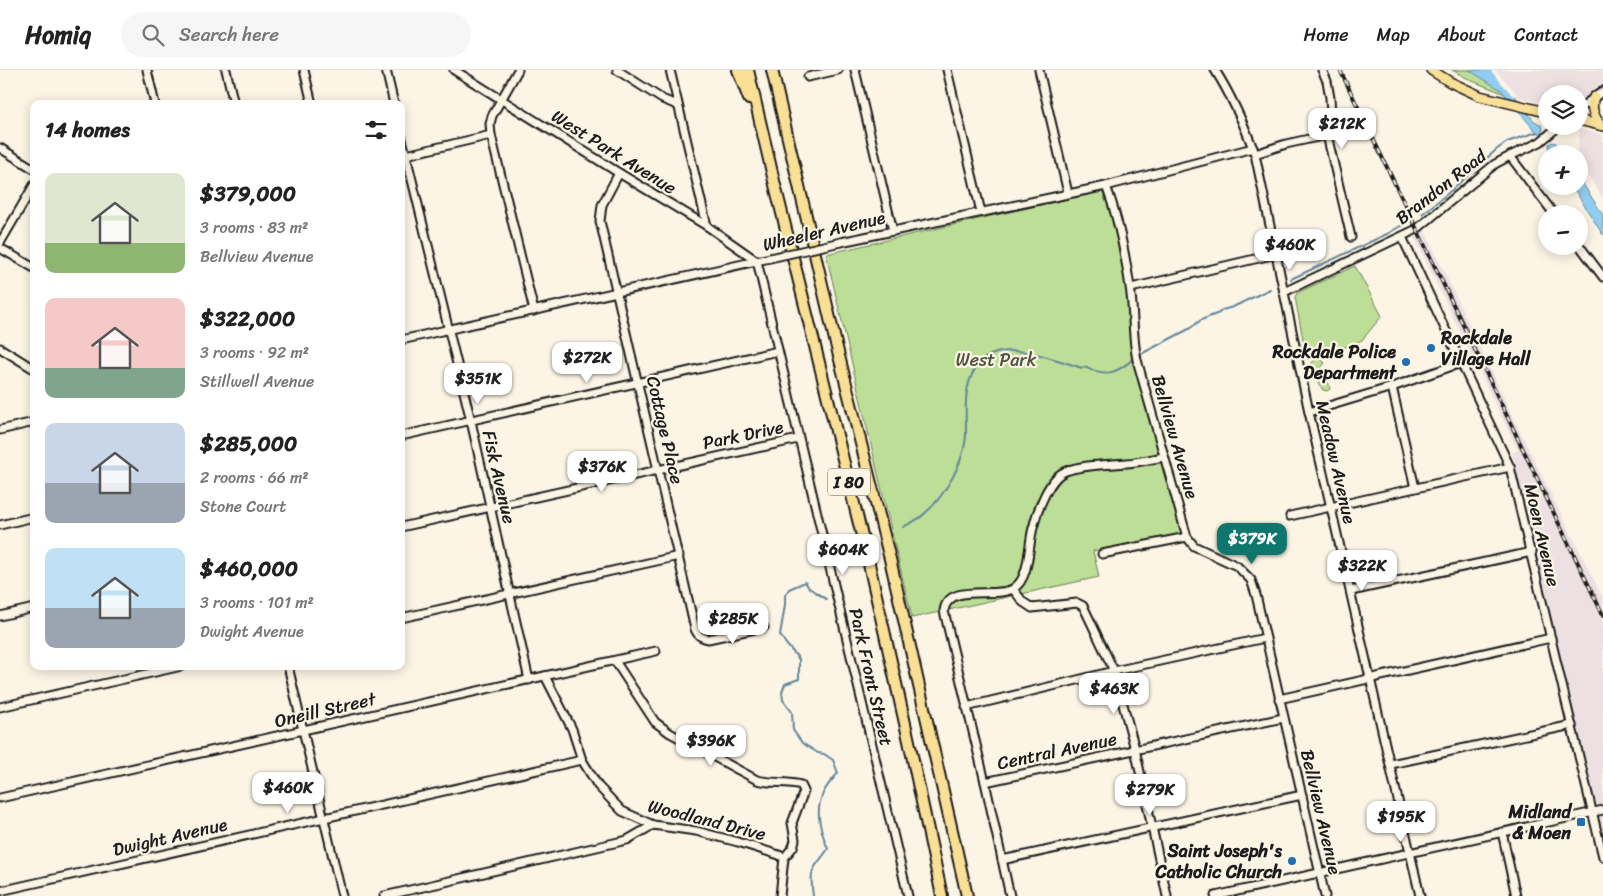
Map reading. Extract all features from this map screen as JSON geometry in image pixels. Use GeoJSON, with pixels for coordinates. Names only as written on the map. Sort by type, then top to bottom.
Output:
{"type":"FeatureCollection","features":[{"type":"Feature","properties":{"kind":"highway"},"geometry":{"type":"LineString","coordinates":[[738,70],[774,181]]}},
{"type":"Feature","properties":{"kind":"highway","name":"I 80"},"geometry":{"type":"LineString","coordinates":[[748,70],[869,564],[942,896]]}},
{"type":"Feature","properties":{"kind":"highway","name":"I 80"},"geometry":{"type":"LineString","coordinates":[[772,70],[835,340],[890,559],[967,896]]}},
{"type":"Feature","properties":{"kind":"main road"},"geometry":{"type":"LineString","coordinates":[[1431,70],[1450,82],[1480,96],[1538,110]]}},
{"type":"Feature","properties":{"kind":"main road"},"geometry":{"type":"LineString","coordinates":[[1594,97],[1593,114],[1601,126]]}},
{"type":"Feature","properties":{"kind":"main road"},"geometry":{"type":"LineString","coordinates":[[1588,122],[1601,126]]}},
{"type":"Feature","properties":{"kind":"street"},"geometry":{"type":"LineString","coordinates":[[147,70],[154,100]]}},
{"type":"Feature","properties":{"kind":"street"},"geometry":{"type":"LineString","coordinates":[[226,70],[233,100]]}},
{"type":"Feature","properties":{"kind":"street"},"geometry":{"type":"LineString","coordinates":[[304,70],[311,100]]}},
{"type":"Feature","properties":{"kind":"street"},"geometry":{"type":"LineString","coordinates":[[386,70],[393,100]]}},
{"type":"Feature","properties":{"kind":"street","name":"West Park Avenue"},"geometry":{"type":"LineString","coordinates":[[454,70],[707,226],[757,261]]}},
{"type":"Feature","properties":{"kind":"street"},"geometry":{"type":"LineString","coordinates":[[518,70],[492,116],[490,124],[491,135],[534,311]]}},
{"type":"Feature","properties":{"kind":"street"},"geometry":{"type":"LineString","coordinates":[[617,70],[662,99],[677,105]]}},
{"type":"Feature","properties":{"kind":"street"},"geometry":{"type":"LineString","coordinates":[[670,70],[707,226]]}},
{"type":"Feature","properties":{"kind":"street"},"geometry":{"type":"LineString","coordinates":[[808,77],[838,70]]}},
{"type":"Feature","properties":{"kind":"street"},"geometry":{"type":"LineString","coordinates":[[855,70],[893,231]]}},
{"type":"Feature","properties":{"kind":"street"},"geometry":{"type":"LineString","coordinates":[[947,70],[981,212]]}},
{"type":"Feature","properties":{"kind":"street"},"geometry":{"type":"LineString","coordinates":[[1039,70],[1068,194]]}},
{"type":"Feature","properties":{"kind":"street","name":"Meadow Avenue"},"geometry":{"type":"LineString","coordinates":[[1214,70],[1232,98],[1244,122],[1254,151],[1309,412],[1420,896]]}},
{"type":"Feature","properties":{"kind":"street"},"geometry":{"type":"LineString","coordinates":[[1322,70],[1327,81],[1330,98],[1331,114],[1327,135],[1351,237]]}},
{"type":"Feature","properties":{"kind":"street"},"geometry":{"type":"LineString","coordinates":[[1588,102],[1603,91]]}},
{"type":"Feature","properties":{"kind":"street"},"geometry":{"type":"LineString","coordinates":[[406,154],[491,135]]}},
{"type":"Feature","properties":{"kind":"street","name":"Wheeler Avenue"},"geometry":{"type":"LineString","coordinates":[[405,339],[841,242],[1106,186],[1327,135]]}},
{"type":"Feature","properties":{"kind":"street","name":"Brandon Road"},"geometry":{"type":"LineString","coordinates":[[1284,292],[1402,237],[1426,222],[1495,164],[1540,142],[1548,135]]}},
{"type":"Feature","properties":{"kind":"street"},"geometry":{"type":"LineString","coordinates":[[0,148],[30,167]]}},
{"type":"Feature","properties":{"kind":"street","name":"Fisk Avenue"},"geometry":{"type":"LineString","coordinates":[[405,150],[471,421],[529,680]]}},
{"type":"Feature","properties":{"kind":"street"},"geometry":{"type":"LineString","coordinates":[[1510,156],[1547,205]]}},
{"type":"Feature","properties":{"kind":"street","name":"Cottage Place"},"geometry":{"type":"LineString","coordinates":[[619,173],[602,204],[600,221],[695,629],[698,634],[708,639],[764,627]]}},
{"type":"Feature","properties":{"kind":"street","name":"Bellview Avenue"},"geometry":{"type":"LineString","coordinates":[[1106,186],[1113,204],[1131,288],[1134,342],[1187,537],[1194,546],[1238,566],[1251,580],[1325,896]]}},
{"type":"Feature","properties":{"kind":"street"},"geometry":{"type":"LineString","coordinates":[[0,243],[30,192]]}},
{"type":"Feature","properties":{"kind":"street","name":"Moen Avenue"},"geometry":{"type":"LineString","coordinates":[[1402,237],[1510,467],[1532,552],[1603,857]]}},
{"type":"Feature","properties":{"kind":"street"},"geometry":{"type":"LineString","coordinates":[[0,248],[30,266]]}},
{"type":"Feature","properties":{"kind":"street"},"geometry":{"type":"LineString","coordinates":[[1131,288],[1276,254]]}},
{"type":"Feature","properties":{"kind":"street"},"geometry":{"type":"LineString","coordinates":[[1586,255],[1603,277]]}},
{"type":"Feature","properties":{"kind":"street","name":"Park Front Street"},"geometry":{"type":"LineString","coordinates":[[757,261],[908,896]]}},
{"type":"Feature","properties":{"kind":"street"},"geometry":{"type":"LineString","coordinates":[[0,348],[30,367]]}},
{"type":"Feature","properties":{"kind":"street"},"geometry":{"type":"LineString","coordinates":[[405,435],[778,351]]}},
{"type":"Feature","properties":{"kind":"street"},"geometry":{"type":"LineString","coordinates":[[1309,412],[1392,387],[1461,363]]}},
{"type":"Feature","properties":{"kind":"street"},"geometry":{"type":"LineString","coordinates":[[1392,387],[1415,488]]}},
{"type":"Feature","properties":{"kind":"street"},"geometry":{"type":"LineString","coordinates":[[0,430],[30,423]]}},
{"type":"Feature","properties":{"kind":"street","name":"Park Drive"},"geometry":{"type":"LineString","coordinates":[[405,526],[798,439]]}},
{"type":"Feature","properties":{"kind":"street"},"geometry":{"type":"LineString","coordinates":[[1010,896],[944,611],[946,602],[956,596],[1005,592],[1013,589],[1023,580],[1033,528],[1047,490],[1055,478],[1065,471],[1164,457]]}},
{"type":"Feature","properties":{"kind":"street"},"geometry":{"type":"LineString","coordinates":[[1290,516],[1510,467]]}},
{"type":"Feature","properties":{"kind":"street"},"geometry":{"type":"LineString","coordinates":[[0,525],[30,518]]}},
{"type":"Feature","properties":{"kind":"street"},"geometry":{"type":"LineString","coordinates":[[1102,554],[1187,537]]}},
{"type":"Feature","properties":{"kind":"street"},"geometry":{"type":"LineString","coordinates":[[1351,591],[1532,552]]}},
{"type":"Feature","properties":{"kind":"street"},"geometry":{"type":"LineString","coordinates":[[405,617],[679,556]]}},
{"type":"Feature","properties":{"kind":"street"},"geometry":{"type":"LineString","coordinates":[[1013,589],[1023,602],[1032,608],[1077,603],[1083,606],[1114,672],[1134,749],[1167,896]]}},
{"type":"Feature","properties":{"kind":"street"},"geometry":{"type":"LineString","coordinates":[[0,616],[30,609]]}},
{"type":"Feature","properties":{"kind":"street"},"geometry":{"type":"LineString","coordinates":[[966,707],[1265,638]]}},
{"type":"Feature","properties":{"kind":"street"},"geometry":{"type":"LineString","coordinates":[[1279,699],[1551,638]]}},
{"type":"Feature","properties":{"kind":"street","name":"Oneill Street"},"geometry":{"type":"LineString","coordinates":[[0,798],[656,652]]}},
{"type":"Feature","properties":{"kind":"street"},"geometry":{"type":"LineString","coordinates":[[615,661],[655,722],[670,733],[757,780],[769,783],[792,782],[801,785],[804,791],[792,823],[795,840],[784,858]]}},
{"type":"Feature","properties":{"kind":"street"},"geometry":{"type":"LineString","coordinates":[[0,707],[164,670]]}},
{"type":"Feature","properties":{"kind":"street"},"geometry":{"type":"LineString","coordinates":[[289,670],[342,896]]}},
{"type":"Feature","properties":{"kind":"street","name":"Woodland Drive"},"geometry":{"type":"LineString","coordinates":[[545,676],[572,729],[582,760],[598,786],[622,811],[653,825],[696,831],[779,854],[784,858],[780,896]]}},
{"type":"Feature","properties":{"kind":"street","name":"Central Avenue"},"geometry":{"type":"LineString","coordinates":[[985,782],[1283,718]]}},
{"type":"Feature","properties":{"kind":"street"},"geometry":{"type":"LineString","coordinates":[[1390,764],[1572,725]]}},
{"type":"Feature","properties":{"kind":"street","name":"Dwight Avenue"},"geometry":{"type":"LineString","coordinates":[[0,891],[582,760]]}},
{"type":"Feature","properties":{"kind":"street"},"geometry":{"type":"LineString","coordinates":[[1002,860],[1302,795]]}},
{"type":"Feature","properties":{"kind":"street"},"geometry":{"type":"LineString","coordinates":[[1215,896],[1603,810]]}},
{"type":"Feature","properties":{"kind":"street"},"geometry":{"type":"LineString","coordinates":[[384,896],[626,840],[653,825]]}},
{"type":"Feature","properties":{"kind":"street"},"geometry":{"type":"LineString","coordinates":[[1502,832],[1516,896]]}},
{"type":"Feature","properties":{"kind":"shaded area"},"geometry":{"type":"Polygon","coordinates":[[[1492,70],[1603,70],[1603,86],[1588,96],[1588,85],[1538,85],[1538,102],[1517,97],[1492,70]]]}},
{"type":"Feature","properties":{"kind":"shaded area"},"geometry":{"type":"Polygon","coordinates":[[[1588,131],[1603,135],[1603,199],[1588,174],[1588,145],[1578,145],[1579,135],[1588,135],[1588,131]]]}},
{"type":"Feature","properties":{"kind":"shaded area"},"geometry":{"type":"Polygon","coordinates":[[[1424,229],[1516,423],[1603,598],[1603,836],[1512,453],[1518,451],[1414,237],[1424,229]]]}},
{"type":"Feature","properties":{"kind":"green space"},"geometry":{"type":"Polygon","coordinates":[[[1452,70],[1492,70],[1505,94],[1472,81],[1452,70]]]}},
{"type":"Feature","properties":{"kind":"green space","name":"West Park"},"geometry":{"type":"Polygon","coordinates":[[[1101,191],[1108,201],[1127,285],[1128,305],[1146,390],[1184,534],[1093,551],[1099,577],[912,618],[826,254],[1101,191]]]}},
{"type":"Feature","properties":{"kind":"green space"},"geometry":{"type":"Polygon","coordinates":[[[1355,266],[1382,316],[1362,340],[1345,347],[1306,355],[1295,297],[1297,293],[1355,266]]]}},
{"type":"Feature","properties":{"kind":"green space"},"geometry":{"type":"Polygon","coordinates":[[[1318,356],[1325,363],[1318,371],[1311,364],[1318,356]]]}},
{"type":"Feature","properties":{"kind":"green space"},"geometry":{"type":"Polygon","coordinates":[[[1321,377],[1325,377],[1329,384],[1330,389],[1327,391],[1323,390],[1318,383],[1321,377]]]}},
{"type":"Feature","properties":{"kind":"water"},"geometry":{"type":"Polygon","coordinates":[[[1469,70],[1492,70],[1513,93],[1533,120],[1538,123],[1538,133],[1537,133],[1501,90],[1469,70]]]}},
{"type":"Feature","properties":{"kind":"water"},"geometry":{"type":"Polygon","coordinates":[[[1552,142],[1557,145],[1549,145],[1552,142]]]}},
{"type":"Feature","properties":{"kind":"water"},"geometry":{"type":"Polygon","coordinates":[[[1588,192],[1603,215],[1603,235],[1588,211],[1588,205],[1584,205],[1578,195],[1588,195],[1588,192]]]}},
{"type":"Feature","properties":{"kind":"pier"},"geometry":{"type":"Polygon","coordinates":[[[1490,70],[1495,70],[1518,95],[1513,96],[1490,70]]]}},
{"type":"Feature","properties":{"kind":"waterway"},"geometry":{"type":"LineString","coordinates":[[1422,214],[1507,142],[1537,132]]}},
{"type":"Feature","properties":{"kind":"waterway"},"geometry":{"type":"LineString","coordinates":[[1291,279],[1387,234],[1409,221]]}},
{"type":"Feature","properties":{"kind":"waterway"},"geometry":{"type":"LineString","coordinates":[[1141,354],[1189,329],[1201,320],[1270,289]]}},
{"type":"Feature","properties":{"kind":"waterway"},"geometry":{"type":"LineString","coordinates":[[978,364],[988,356],[1014,351],[1028,352],[1105,373],[1123,367],[1135,357]]}},
{"type":"Feature","properties":{"kind":"waterway"},"geometry":{"type":"LineString","coordinates":[[903,527],[919,518],[931,508],[946,489],[958,466],[965,443],[967,392],[975,369]]}},
{"type":"Feature","properties":{"kind":"waterway"},"geometry":{"type":"LineString","coordinates":[[813,896],[813,869],[828,849],[820,826],[820,803],[826,788],[838,773],[833,760],[802,743],[793,730],[792,712],[783,700],[782,692],[785,684],[799,679],[799,659],[780,635],[785,595],[789,589],[805,582],[809,588],[826,599]]}},
{"type":"Feature","properties":{"kind":"railway"},"geometry":{"type":"LineString","coordinates":[[1340,70],[1603,615]]}},
{"type":"Feature","properties":{"kind":"place","name":"Rockdale Village Hall"},"geometry":{"type":"Point","coordinates":[1431,348]}},
{"type":"Feature","properties":{"kind":"place","name":"Rockdale Police Department"},"geometry":{"type":"Point","coordinates":[1406,362]}},
{"type":"Feature","properties":{"kind":"place","name":"Midland & Moen"},"geometry":{"type":"Point","coordinates":[1581,822]}},
{"type":"Feature","properties":{"kind":"place","name":"Saint Joseph's Catholic Church"},"geometry":{"type":"Point","coordinates":[1292,861]}}]}
